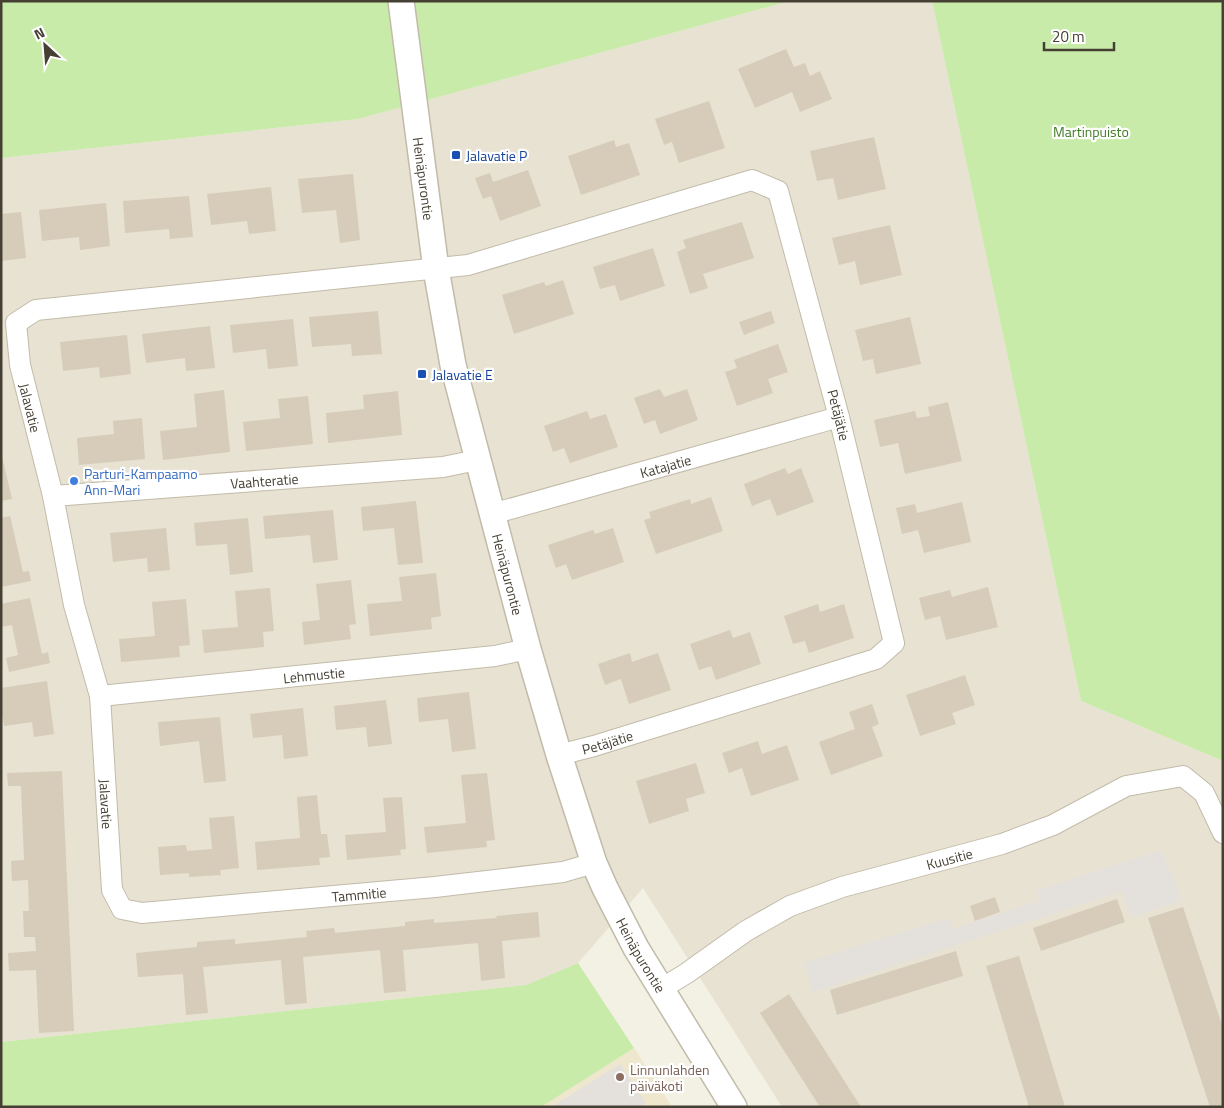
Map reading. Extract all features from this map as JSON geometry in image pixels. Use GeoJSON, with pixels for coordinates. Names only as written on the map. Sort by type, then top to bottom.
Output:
{"type":"FeatureCollection","features":[{"type":"Feature","properties":{"kind":"street","name":"Heinäpurontie"},"geometry":{"type":"LineString","coordinates":[[401,1],[436,269],[453,364],[528,650],[559,755],[594,863],[605,888],[636,948],[734,1107]]}},
{"type":"Feature","properties":{"kind":"street","name":"Petäjätie"},"geometry":{"type":"LineString","coordinates":[[436,269],[468,265],[752,180],[778,191],[839,417],[894,644],[876,659],[594,746],[559,755]]}},
{"type":"Feature","properties":{"kind":"street","name":"Jalavatie"},"geometry":{"type":"LineString","coordinates":[[122,910],[112,890],[100,696],[74,605],[53,496],[20,364],[16,323],[36,310],[436,269]]}},
{"type":"Feature","properties":{"kind":"street","name":"Katajatie"},"geometry":{"type":"LineString","coordinates":[[492,514],[839,417]]}},
{"type":"Feature","properties":{"kind":"street","name":"Vaahteratie"},"geometry":{"type":"LineString","coordinates":[[53,496],[443,467],[477,460]]}},
{"type":"Feature","properties":{"kind":"street","name":"Lehmustie"},"geometry":{"type":"LineString","coordinates":[[100,696],[495,656],[528,650]]}},
{"type":"Feature","properties":{"kind":"street","name":"Kuusitie"},"geometry":{"type":"LineString","coordinates":[[661,989],[746,931],[790,906],[842,887],[1002,844],[1053,825],[1126,786],[1183,776],[1204,793],[1223,832]]}},
{"type":"Feature","properties":{"kind":"street","name":"Tammitie"},"geometry":{"type":"LineString","coordinates":[[122,910],[142,913],[435,887],[563,872],[594,863]]}},
{"type":"Feature","properties":{"kind":"shaded area"},"geometry":{"type":"Polygon","coordinates":[[[790,1],[932,1],[1081,701],[1223,761],[1223,1107],[782,1107],[643,888],[578,963],[526,985],[1,1042],[1,158],[358,119],[790,1]]]}},
{"type":"Feature","properties":{"kind":"shaded area"},"geometry":{"type":"Polygon","coordinates":[[[1161,850],[1182,900],[1132,917],[1122,891],[813,992],[804,963],[948,918],[953,929],[1039,901],[1036,891],[1161,850]]]}},
{"type":"Feature","properties":{"kind":"shaded area","name":"Linnunlahden päiväkoti"},"geometry":{"type":"Polygon","coordinates":[[[634,1048],[672,1107],[541,1107],[634,1048]]]}},
{"type":"Feature","properties":{"kind":"shaded area"},"geometry":{"type":"Polygon","coordinates":[[[620,1064],[646,1103],[641,1107],[551,1107],[620,1064]]]}},
{"type":"Feature","properties":{"kind":"green space"},"geometry":{"type":"Polygon","coordinates":[[[1,1],[790,1],[358,119],[1,158],[1,1]]]}},
{"type":"Feature","properties":{"kind":"green space","name":"Martinpuisto"},"geometry":{"type":"Polygon","coordinates":[[[932,1],[1223,1],[1223,761],[1081,701],[932,1]]]}},
{"type":"Feature","properties":{"kind":"green space"},"geometry":{"type":"Polygon","coordinates":[[[578,963],[634,1048],[541,1107],[1,1107],[1,1042],[526,985],[578,963]]]}},
{"type":"Feature","properties":{"kind":"building"},"geometry":{"type":"Polygon","coordinates":[[[786,49],[794,67],[805,63],[810,76],[820,71],[832,99],[800,112],[792,92],[755,108],[738,69],[786,49]]]}},
{"type":"Feature","properties":{"kind":"building"},"geometry":{"type":"Polygon","coordinates":[[[709,101],[725,148],[679,163],[672,142],[664,145],[655,119],[709,101]]]}},
{"type":"Feature","properties":{"kind":"building"},"geometry":{"type":"Polygon","coordinates":[[[874,137],[886,189],[838,200],[833,178],[817,181],[810,151],[874,137]]]}},
{"type":"Feature","properties":{"kind":"building"},"geometry":{"type":"Polygon","coordinates":[[[614,140],[616,147],[629,143],[640,175],[581,195],[568,156],[614,140]]]}},
{"type":"Feature","properties":{"kind":"building"},"geometry":{"type":"Polygon","coordinates":[[[528,170],[541,206],[500,221],[491,196],[483,199],[475,178],[490,173],[493,182],[528,170]]]}},
{"type":"Feature","properties":{"kind":"building"},"geometry":{"type":"Polygon","coordinates":[[[353,174],[360,240],[340,243],[336,210],[302,213],[298,179],[353,174]]]}},
{"type":"Feature","properties":{"kind":"building"},"geometry":{"type":"Polygon","coordinates":[[[271,187],[276,231],[249,234],[247,221],[211,225],[207,194],[271,187]]]}},
{"type":"Feature","properties":{"kind":"building"},"geometry":{"type":"Polygon","coordinates":[[[189,196],[193,237],[170,239],[169,229],[125,233],[123,201],[189,196]]]}},
{"type":"Feature","properties":{"kind":"building"},"geometry":{"type":"Polygon","coordinates":[[[106,203],[110,246],[80,250],[79,237],[42,241],[39,210],[106,203]]]}},
{"type":"Feature","properties":{"kind":"building"},"geometry":{"type":"Polygon","coordinates":[[[21,212],[26,258],[1,261],[1,214],[21,212]]]}},
{"type":"Feature","properties":{"kind":"building"},"geometry":{"type":"Polygon","coordinates":[[[742,222],[754,258],[703,274],[708,288],[690,294],[677,252],[686,248],[683,240],[742,222]]]}},
{"type":"Feature","properties":{"kind":"building"},"geometry":{"type":"Polygon","coordinates":[[[890,225],[902,275],[860,285],[855,261],[839,265],[832,238],[890,225]]]}},
{"type":"Feature","properties":{"kind":"building"},"geometry":{"type":"Polygon","coordinates":[[[653,248],[665,286],[620,301],[615,285],[600,289],[593,267],[653,248]]]}},
{"type":"Feature","properties":{"kind":"building"},"geometry":{"type":"Polygon","coordinates":[[[563,280],[574,314],[514,334],[502,295],[544,282],[546,286],[563,280]]]}},
{"type":"Feature","properties":{"kind":"building"},"geometry":{"type":"Polygon","coordinates":[[[378,311],[382,354],[352,356],[351,344],[312,347],[309,317],[378,311]]]}},
{"type":"Feature","properties":{"kind":"building"},"geometry":{"type":"Polygon","coordinates":[[[771,311],[775,323],[744,335],[739,322],[771,311]]]}},
{"type":"Feature","properties":{"kind":"building"},"geometry":{"type":"Polygon","coordinates":[[[910,317],[921,364],[876,374],[873,359],[863,361],[855,330],[910,317]]]}},
{"type":"Feature","properties":{"kind":"building"},"geometry":{"type":"Polygon","coordinates":[[[293,319],[298,366],[268,369],[266,349],[233,353],[230,325],[293,319]]]}},
{"type":"Feature","properties":{"kind":"building"},"geometry":{"type":"Polygon","coordinates":[[[210,326],[215,368],[186,371],[185,358],[146,363],[142,334],[210,326]]]}},
{"type":"Feature","properties":{"kind":"building"},"geometry":{"type":"Polygon","coordinates":[[[127,335],[131,374],[100,378],[99,367],[63,371],[60,342],[127,335]]]}},
{"type":"Feature","properties":{"kind":"building"},"geometry":{"type":"Polygon","coordinates":[[[778,344],[788,372],[768,379],[773,393],[737,406],[725,372],[737,368],[734,360],[778,344]]]}},
{"type":"Feature","properties":{"kind":"building"},"geometry":{"type":"Polygon","coordinates":[[[660,389],[664,397],[687,389],[698,420],[660,434],[655,420],[644,424],[634,398],[660,389]]]}},
{"type":"Feature","properties":{"kind":"building"},"geometry":{"type":"Polygon","coordinates":[[[224,390],[230,452],[163,460],[160,431],[197,427],[194,394],[224,390]]]}},
{"type":"Feature","properties":{"kind":"building"},"geometry":{"type":"Polygon","coordinates":[[[398,391],[402,435],[328,443],[326,413],[364,409],[363,395],[398,391]]]}},
{"type":"Feature","properties":{"kind":"building"},"geometry":{"type":"Polygon","coordinates":[[[308,396],[313,444],[246,451],[243,422],[280,418],[278,399],[308,396]]]}},
{"type":"Feature","properties":{"kind":"building"},"geometry":{"type":"Polygon","coordinates":[[[948,402],[962,461],[905,474],[898,443],[880,447],[874,420],[915,411],[917,418],[930,416],[928,407],[948,402]]]}},
{"type":"Feature","properties":{"kind":"building"},"geometry":{"type":"Polygon","coordinates":[[[587,411],[590,419],[606,414],[618,447],[570,463],[564,448],[553,452],[544,426],[587,411]]]}},
{"type":"Feature","properties":{"kind":"building"},"geometry":{"type":"Polygon","coordinates":[[[142,418],[145,459],[79,465],[77,438],[114,434],[113,421],[142,418]]]}},
{"type":"Feature","properties":{"kind":"building"},"geometry":{"type":"Polygon","coordinates":[[[1,452],[12,499],[1,501],[1,452]]]}},
{"type":"Feature","properties":{"kind":"building"},"geometry":{"type":"Polygon","coordinates":[[[785,468],[788,474],[801,468],[814,502],[777,516],[770,499],[752,506],[744,484],[785,468]]]}},
{"type":"Feature","properties":{"kind":"building"},"geometry":{"type":"Polygon","coordinates":[[[711,497],[723,531],[656,554],[644,520],[651,518],[649,512],[690,499],[691,504],[711,497]]]}},
{"type":"Feature","properties":{"kind":"building"},"geometry":{"type":"Polygon","coordinates":[[[416,501],[423,563],[398,565],[394,528],[363,531],[361,507],[416,501]]]}},
{"type":"Feature","properties":{"kind":"building"},"geometry":{"type":"Polygon","coordinates":[[[962,502],[971,542],[924,553],[918,530],[902,534],[896,508],[915,504],[917,513],[962,502]]]}},
{"type":"Feature","properties":{"kind":"building"},"geometry":{"type":"Polygon","coordinates":[[[333,510],[338,560],[313,563],[310,535],[265,539],[263,516],[333,510]]]}},
{"type":"Feature","properties":{"kind":"building"},"geometry":{"type":"Polygon","coordinates":[[[10,516],[23,572],[29,571],[31,581],[1,587],[1,518],[10,516]]]}},
{"type":"Feature","properties":{"kind":"building"},"geometry":{"type":"Polygon","coordinates":[[[248,518],[253,572],[230,575],[227,544],[196,546],[194,523],[248,518]]]}},
{"type":"Feature","properties":{"kind":"building"},"geometry":{"type":"Polygon","coordinates":[[[166,528],[170,570],[148,572],[147,558],[113,562],[110,533],[166,528]]]}},
{"type":"Feature","properties":{"kind":"building"},"geometry":{"type":"Polygon","coordinates":[[[613,528],[624,562],[572,580],[566,564],[556,568],[548,545],[593,530],[595,534],[613,528]]]}},
{"type":"Feature","properties":{"kind":"building"},"geometry":{"type":"Polygon","coordinates":[[[436,573],[441,616],[431,618],[432,629],[370,636],[367,604],[402,601],[399,577],[436,573]]]}},
{"type":"Feature","properties":{"kind":"building"},"geometry":{"type":"Polygon","coordinates":[[[351,580],[356,624],[349,625],[351,639],[304,645],[302,622],[320,620],[316,584],[351,580]]]}},
{"type":"Feature","properties":{"kind":"building"},"geometry":{"type":"Polygon","coordinates":[[[988,587],[998,627],[946,640],[940,616],[925,620],[919,598],[950,590],[952,597],[988,587]]]}},
{"type":"Feature","properties":{"kind":"building"},"geometry":{"type":"Polygon","coordinates":[[[270,588],[274,631],[263,632],[264,647],[204,653],[202,630],[238,627],[235,591],[270,588]]]}},
{"type":"Feature","properties":{"kind":"building"},"geometry":{"type":"Polygon","coordinates":[[[30,598],[42,654],[48,652],[50,663],[9,672],[6,658],[18,655],[12,625],[1,627],[1,604],[30,598]]]}},
{"type":"Feature","properties":{"kind":"building"},"geometry":{"type":"Polygon","coordinates":[[[186,599],[190,645],[179,646],[180,657],[121,662],[119,639],[155,636],[152,602],[186,599]]]}},
{"type":"Feature","properties":{"kind":"building"},"geometry":{"type":"Polygon","coordinates":[[[818,604],[820,612],[844,604],[854,638],[809,653],[805,641],[793,644],[784,616],[818,604]]]}},
{"type":"Feature","properties":{"kind":"building"},"geometry":{"type":"Polygon","coordinates":[[[730,630],[733,638],[750,632],[761,664],[716,680],[711,666],[699,670],[690,644],[730,630]]]}},
{"type":"Feature","properties":{"kind":"building"},"geometry":{"type":"Polygon","coordinates":[[[630,653],[632,662],[658,653],[671,690],[629,704],[621,679],[605,685],[598,664],[630,653]]]}},
{"type":"Feature","properties":{"kind":"building"},"geometry":{"type":"Polygon","coordinates":[[[965,675],[975,705],[952,713],[956,724],[920,736],[906,695],[965,675]]]}},
{"type":"Feature","properties":{"kind":"building"},"geometry":{"type":"Polygon","coordinates":[[[47,681],[54,734],[34,737],[32,722],[4,726],[1,688],[47,681]]]}},
{"type":"Feature","properties":{"kind":"building"},"geometry":{"type":"Polygon","coordinates":[[[469,692],[476,749],[452,752],[448,719],[419,722],[417,698],[469,692]]]}},
{"type":"Feature","properties":{"kind":"building"},"geometry":{"type":"Polygon","coordinates":[[[386,700],[392,744],[368,747],[366,727],[336,730],[334,706],[386,700]]]}},
{"type":"Feature","properties":{"kind":"building"},"geometry":{"type":"Polygon","coordinates":[[[872,704],[879,724],[872,727],[883,756],[831,775],[819,742],[855,729],[849,712],[872,704]]]}},
{"type":"Feature","properties":{"kind":"building"},"geometry":{"type":"Polygon","coordinates":[[[303,708],[308,756],[284,759],[282,735],[253,738],[250,714],[303,708]]]}},
{"type":"Feature","properties":{"kind":"building"},"geometry":{"type":"Polygon","coordinates":[[[220,717],[226,781],[204,783],[199,741],[160,746],[158,722],[220,717]]]}},
{"type":"Feature","properties":{"kind":"building"},"geometry":{"type":"Polygon","coordinates":[[[758,741],[762,754],[787,745],[799,780],[751,796],[742,768],[729,773],[722,753],[758,741]]]}},
{"type":"Feature","properties":{"kind":"building"},"geometry":{"type":"Polygon","coordinates":[[[696,763],[705,793],[686,799],[689,811],[649,824],[636,781],[696,763]]]}},
{"type":"Feature","properties":{"kind":"building"},"geometry":{"type":"Polygon","coordinates":[[[62,771],[74,1031],[39,1033],[36,970],[9,971],[8,953],[36,951],[35,937],[24,937],[23,911],[29,911],[28,880],[12,881],[11,861],[24,860],[21,786],[8,786],[7,773],[62,771]]]}},
{"type":"Feature","properties":{"kind":"building"},"geometry":{"type":"Polygon","coordinates":[[[487,773],[495,840],[486,841],[487,847],[427,853],[424,827],[466,823],[461,775],[487,773]]]}},
{"type":"Feature","properties":{"kind":"building"},"geometry":{"type":"Polygon","coordinates":[[[317,795],[321,834],[327,834],[330,857],[319,858],[320,865],[257,870],[255,842],[300,838],[297,797],[317,795]]]}},
{"type":"Feature","properties":{"kind":"building"},"geometry":{"type":"Polygon","coordinates":[[[402,797],[406,849],[400,850],[401,855],[347,860],[345,835],[386,832],[383,798],[402,797]]]}},
{"type":"Feature","properties":{"kind":"building"},"geometry":{"type":"Polygon","coordinates":[[[234,816],[239,868],[220,870],[221,875],[189,877],[189,873],[160,875],[158,847],[186,845],[187,851],[212,849],[209,818],[234,816]]]}},
{"type":"Feature","properties":{"kind":"building"},"geometry":{"type":"Polygon","coordinates":[[[995,897],[1000,912],[975,921],[970,906],[995,897]]]}},
{"type":"Feature","properties":{"kind":"building"},"geometry":{"type":"Polygon","coordinates":[[[1117,899],[1125,922],[1041,951],[1033,928],[1117,899]]]}},
{"type":"Feature","properties":{"kind":"building"},"geometry":{"type":"Polygon","coordinates":[[[1183,907],[1223,1028],[1223,1107],[1210,1107],[1148,918],[1183,907]]]}},
{"type":"Feature","properties":{"kind":"building"},"geometry":{"type":"Polygon","coordinates":[[[538,912],[540,937],[502,941],[505,978],[481,981],[478,943],[403,950],[406,991],[384,993],[380,950],[303,957],[307,1003],[285,1005],[281,960],[203,967],[208,1013],[186,1015],[183,974],[138,977],[136,953],[197,947],[197,942],[235,939],[235,944],[307,937],[306,931],[334,928],[335,933],[405,926],[405,922],[434,919],[434,923],[497,918],[496,916],[538,912]]]}},
{"type":"Feature","properties":{"kind":"building"},"geometry":{"type":"Polygon","coordinates":[[[956,951],[963,976],[837,1015],[830,990],[956,951]]]}},
{"type":"Feature","properties":{"kind":"building"},"geometry":{"type":"Polygon","coordinates":[[[1019,956],[1065,1107],[1029,1107],[986,966],[1019,956]]]}},
{"type":"Feature","properties":{"kind":"building"},"geometry":{"type":"Polygon","coordinates":[[[789,994],[861,1107],[820,1107],[760,1013],[789,994]]]}},
{"type":"Feature","properties":{"kind":"place","name":"Jalavatie P"},"geometry":{"type":"Point","coordinates":[456,155]}},
{"type":"Feature","properties":{"kind":"place","name":"Jalavatie E"},"geometry":{"type":"Point","coordinates":[422,374]}},
{"type":"Feature","properties":{"kind":"place","name":"Parturi-Kampaamo Ann-Mari"},"geometry":{"type":"Point","coordinates":[74,481]}},
{"type":"Feature","properties":{"kind":"place","name":"Linnunlahden päiväkoti"},"geometry":{"type":"Point","coordinates":[620,1077]}}]}
